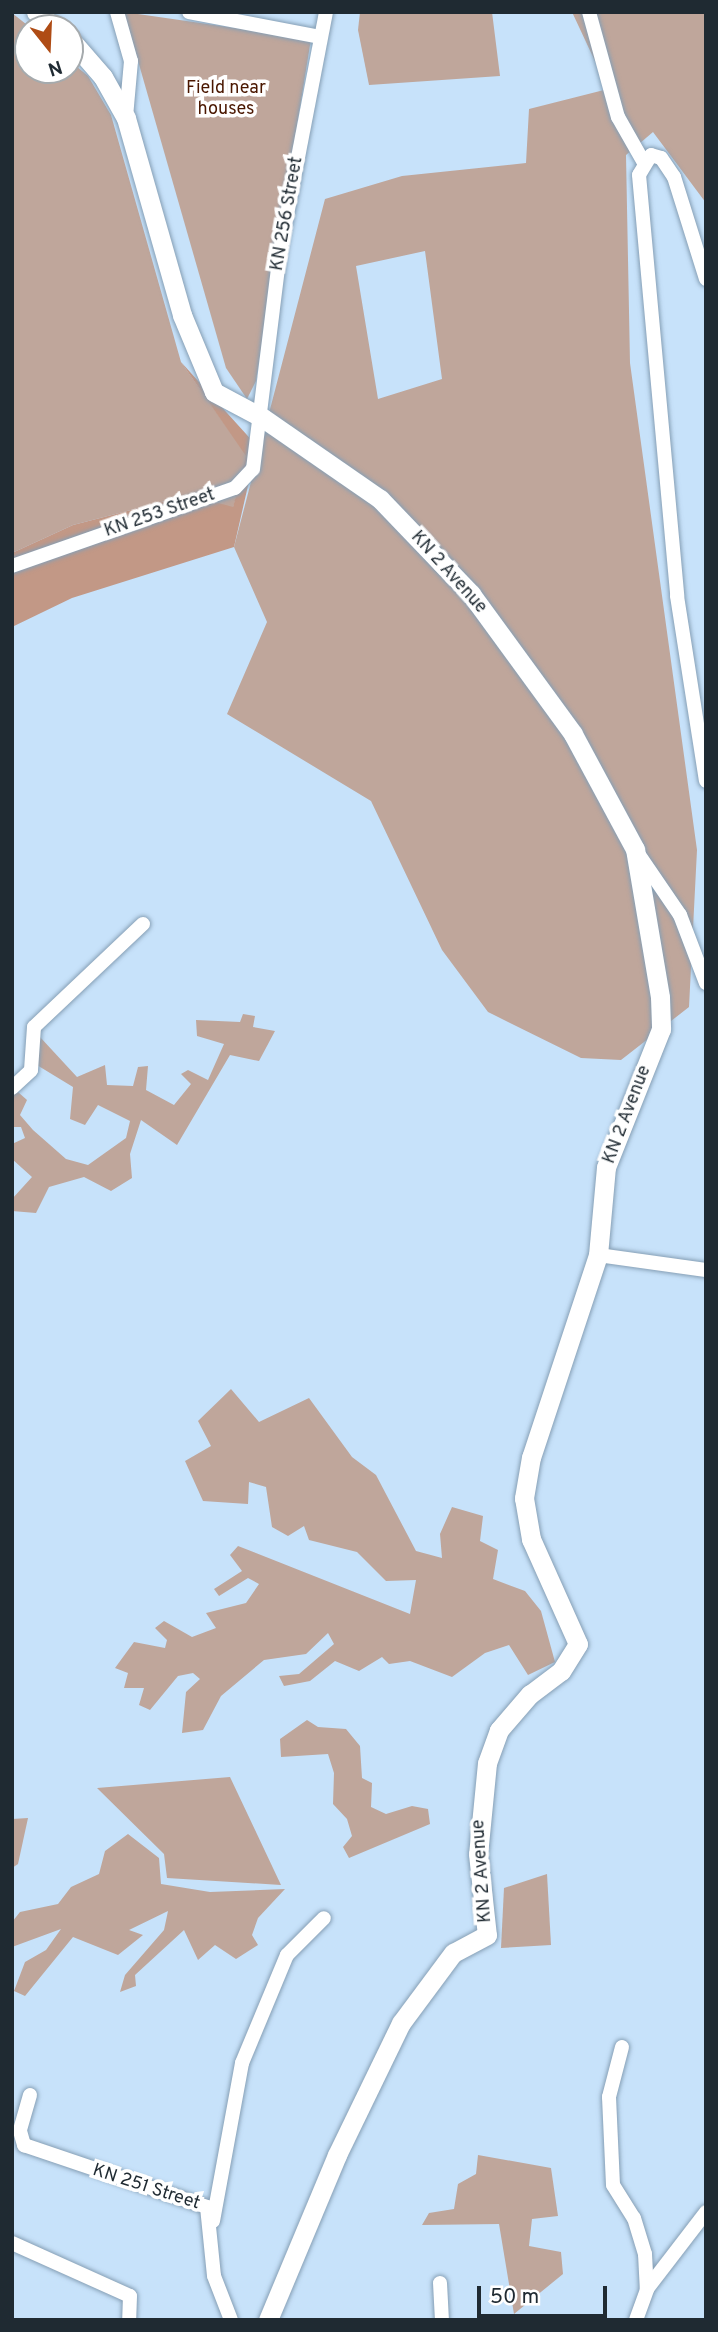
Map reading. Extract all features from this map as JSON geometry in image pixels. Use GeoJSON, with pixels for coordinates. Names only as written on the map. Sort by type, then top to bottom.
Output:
{"type":"FeatureCollection","features":[{"type":"Feature","properties":{"kind":"main road","name":"KN 2 Avenue"},"geometry":{"type":"LineString","coordinates":[[84,55],[103,77],[126,118],[159,241],[201,367],[221,398],[263,418],[380,499],[471,594],[573,734],[635,849],[654,952],[661,1030],[607,1167],[598,1255],[531,1457],[524,1498],[531,1539],[578,1644],[561,1671],[530,1694],[499,1730],[486,1763],[478,1854],[487,1935],[453,1953],[401,2024],[337,2155],[268,2320]]}},
{"type":"Feature","properties":{"kind":"street"},"geometry":{"type":"LineString","coordinates":[[117,12],[131,61],[126,118]]}},
{"type":"Feature","properties":{"kind":"street"},"geometry":{"type":"LineString","coordinates":[[189,12],[320,37]]}},
{"type":"Feature","properties":{"kind":"street","name":"KN 256 Street"},"geometry":{"type":"LineString","coordinates":[[263,418],[280,251],[326,12]]}},
{"type":"Feature","properties":{"kind":"street"},"geometry":{"type":"LineString","coordinates":[[589,12],[618,117],[643,161],[639,175],[677,596],[706,781]]}},
{"type":"Feature","properties":{"kind":"street"},"geometry":{"type":"LineString","coordinates":[[643,161],[661,158],[674,177],[706,279]]}},
{"type":"Feature","properties":{"kind":"street","name":"KN 253 Street"},"geometry":{"type":"LineString","coordinates":[[12,566],[235,488],[253,469],[263,418]]}},
{"type":"Feature","properties":{"kind":"street"},"geometry":{"type":"LineString","coordinates":[[635,849],[680,915],[706,983]]}},
{"type":"Feature","properties":{"kind":"street"},"geometry":{"type":"LineString","coordinates":[[12,1088],[31,1070],[34,1027],[143,924]]}},
{"type":"Feature","properties":{"kind":"street"},"geometry":{"type":"LineString","coordinates":[[598,1255],[706,1270]]}},
{"type":"Feature","properties":{"kind":"street"},"geometry":{"type":"LineString","coordinates":[[212,2233],[242,2063],[287,1955],[324,1918]]}},
{"type":"Feature","properties":{"kind":"street"},"geometry":{"type":"LineString","coordinates":[[622,2047],[609,2096],[613,2186],[634,2218],[645,2254],[647,2289]]}},
{"type":"Feature","properties":{"kind":"street","name":"KN 251 Street"},"geometry":{"type":"LineString","coordinates":[[30,2095],[20,2131],[24,2145],[207,2207],[212,2233],[214,2276],[232,2320]]}},
{"type":"Feature","properties":{"kind":"street"},"geometry":{"type":"LineString","coordinates":[[636,2320],[647,2289],[706,2212]]}},
{"type":"Feature","properties":{"kind":"street"},"geometry":{"type":"LineString","coordinates":[[12,2243],[130,2296],[129,2320]]}},
{"type":"Feature","properties":{"kind":"street"},"geometry":{"type":"LineString","coordinates":[[440,2283],[442,2320]]}},
{"type":"Feature","properties":{"kind":"green space","name":"Field near houses"},"geometry":{"type":"Polygon","coordinates":[[[124,12],[311,39],[256,381],[247,399],[226,368],[124,12]]]}},
{"type":"Feature","properties":{"kind":"green space"},"geometry":{"type":"Polygon","coordinates":[[[360,12],[492,12],[500,76],[369,85],[358,30],[360,12]]]}},
{"type":"Feature","properties":{"kind":"green space"},"geometry":{"type":"Polygon","coordinates":[[[572,12],[706,12],[706,203],[653,132],[626,155],[630,363],[697,850],[689,1007],[621,1060],[581,1058],[488,1012],[442,950],[371,801],[227,714],[267,622],[234,547],[325,199],[402,176],[526,163],[529,109],[608,89],[572,12]],[[425,251],[356,266],[378,399],[442,379],[425,251]]]}},
{"type":"Feature","properties":{"kind":"green space"},"geometry":{"type":"Polygon","coordinates":[[[12,13],[14,84],[84,84],[84,73],[111,115],[181,362],[247,456],[233,508],[189,495],[73,525],[12,553],[12,13]]]}},
{"type":"Feature","properties":{"kind":"green space"},"geometry":{"type":"Polygon","coordinates":[[[243,1014],[255,1016],[253,1027],[275,1031],[259,1061],[230,1055],[177,1145],[141,1120],[130,1154],[132,1178],[111,1191],[84,1177],[49,1187],[36,1213],[12,1211],[12,1199],[32,1177],[12,1159],[12,1144],[25,1138],[21,1127],[12,1127],[12,1095],[18,1092],[27,1100],[20,1115],[33,1130],[66,1159],[88,1165],[126,1138],[130,1121],[98,1105],[85,1125],[70,1119],[73,1087],[27,1059],[40,1037],[77,1077],[105,1065],[107,1085],[133,1086],[138,1067],[148,1066],[146,1090],[174,1105],[191,1084],[181,1074],[188,1070],[208,1080],[224,1044],[197,1036],[196,1020],[240,1022],[243,1014]]]}},
{"type":"Feature","properties":{"kind":"green space"},"geometry":{"type":"Polygon","coordinates":[[[231,1389],[259,1422],[309,1398],[352,1457],[376,1475],[416,1551],[442,1558],[440,1534],[452,1507],[483,1516],[480,1541],[498,1550],[493,1579],[525,1591],[541,1611],[555,1662],[528,1675],[509,1645],[485,1653],[452,1677],[410,1661],[389,1664],[382,1657],[359,1671],[335,1661],[310,1681],[284,1686],[279,1676],[299,1674],[334,1644],[328,1633],[306,1654],[264,1660],[221,1696],[203,1730],[182,1733],[186,1692],[200,1679],[193,1673],[178,1676],[150,1710],[139,1705],[144,1688],[124,1688],[128,1673],[115,1668],[134,1642],[165,1648],[167,1640],[155,1628],[164,1621],[192,1637],[216,1628],[206,1613],[246,1603],[259,1584],[248,1578],[219,1596],[214,1589],[242,1571],[230,1555],[238,1546],[410,1614],[416,1580],[386,1581],[357,1552],[309,1540],[304,1526],[288,1536],[272,1527],[266,1487],[249,1482],[248,1504],[203,1501],[185,1461],[211,1446],[198,1421],[231,1389]]]}},
{"type":"Feature","properties":{"kind":"green space"},"geometry":{"type":"Polygon","coordinates":[[[307,1720],[318,1727],[346,1729],[360,1746],[362,1778],[372,1783],[371,1807],[386,1814],[412,1806],[428,1809],[430,1824],[349,1858],[343,1847],[352,1836],[347,1819],[333,1804],[334,1773],[328,1754],[281,1757],[280,1739],[307,1720]]]}},
{"type":"Feature","properties":{"kind":"green space"},"geometry":{"type":"Polygon","coordinates":[[[230,1777],[281,1885],[167,1878],[164,1854],[97,1788],[230,1777]]]}},
{"type":"Feature","properties":{"kind":"green space"},"geometry":{"type":"Polygon","coordinates":[[[28,1818],[18,1864],[12,1868],[12,1819],[28,1818]]]}},
{"type":"Feature","properties":{"kind":"green space"},"geometry":{"type":"Polygon","coordinates":[[[128,1834],[159,1858],[161,1884],[210,1892],[285,1889],[258,1918],[252,1935],[258,1945],[236,1959],[215,1945],[198,1960],[184,1930],[135,1975],[136,1986],[120,1992],[125,1975],[164,1930],[168,1911],[129,1930],[143,1935],[118,1955],[73,1937],[25,1996],[14,1991],[25,1962],[46,1950],[61,1929],[12,1947],[12,1922],[20,1912],[58,1904],[71,1887],[99,1874],[105,1851],[128,1834]]]}},
{"type":"Feature","properties":{"kind":"green space"},"geometry":{"type":"Polygon","coordinates":[[[547,1874],[551,1945],[501,1948],[504,1888],[547,1874]]]}},
{"type":"Feature","properties":{"kind":"green space"},"geometry":{"type":"Polygon","coordinates":[[[478,2155],[551,2168],[558,2216],[532,2219],[529,2246],[561,2252],[563,2274],[514,2314],[499,2224],[422,2225],[429,2213],[454,2209],[458,2184],[476,2174],[478,2155]]]}},
{"type":"Feature","properties":{"kind":"shaded area"},"geometry":{"type":"Polygon","coordinates":[[[181,362],[257,446],[234,547],[72,598],[12,627],[12,553],[73,525],[189,495],[233,507],[246,456],[181,362]]]}}]}
